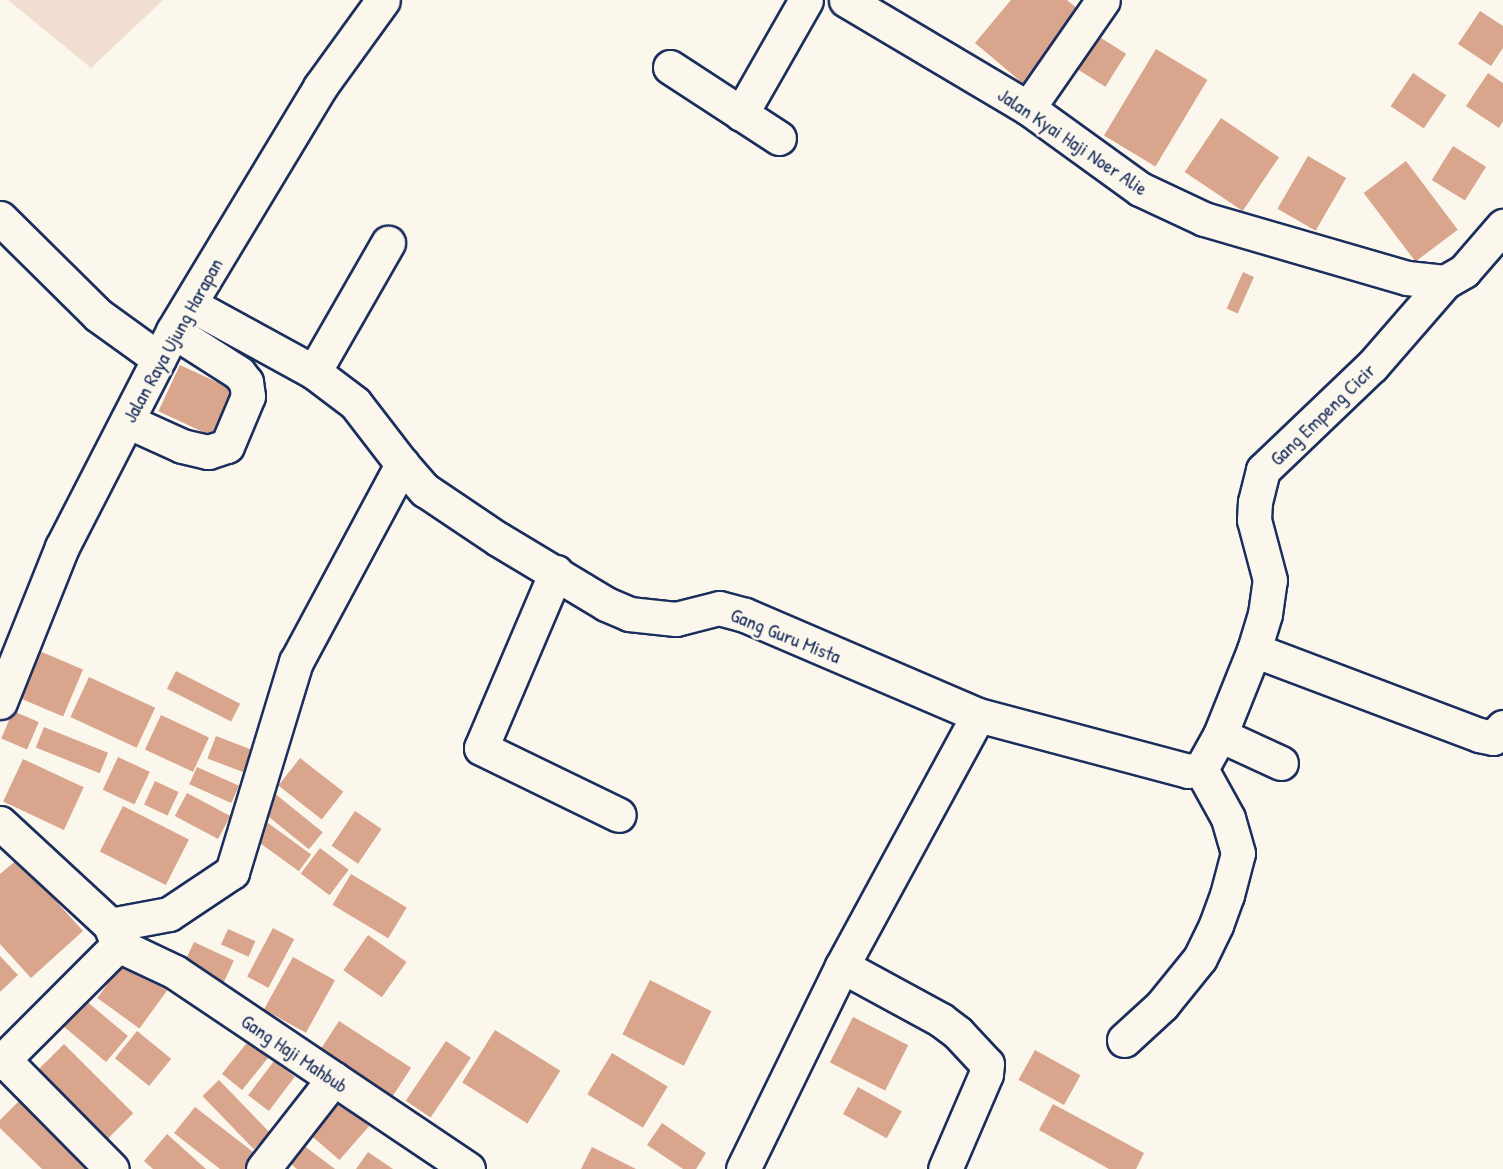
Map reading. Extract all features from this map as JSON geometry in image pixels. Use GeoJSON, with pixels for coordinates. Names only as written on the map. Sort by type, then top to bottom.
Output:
{"type":"FeatureCollection","features":[{"type":"Feature","properties":{"kind":"street","name":"Jalan Raya Ujung Harapan"},"geometry":{"type":"LineString","coordinates":[[0,702],[62,547],[174,331],[320,87],[383,0]]}},
{"type":"Feature","properties":{"kind":"street"},"geometry":{"type":"LineString","coordinates":[[741,114],[806,0]]}},
{"type":"Feature","properties":{"kind":"street","name":"Jalan Kyai Haji Noer Alie"},"geometry":{"type":"LineString","coordinates":[[846,0],[1028,108],[1140,189],[1204,219],[1407,278],[1445,282]]}},
{"type":"Feature","properties":{"kind":"street"},"geometry":{"type":"LineString","coordinates":[[1028,108],[1103,0]]}},
{"type":"Feature","properties":{"kind":"street"},"geometry":{"type":"LineString","coordinates":[[670,67],[779,138]]}},
{"type":"Feature","properties":{"kind":"street"},"geometry":{"type":"LineString","coordinates":[[0,218],[98,315],[174,331],[239,373],[246,382],[248,396],[226,446],[208,452],[182,446],[127,421]]}},
{"type":"Feature","properties":{"kind":"street"},"geometry":{"type":"LineString","coordinates":[[1445,282],[1464,272],[1503,226]]}},
{"type":"Feature","properties":{"kind":"street"},"geometry":{"type":"LineString","coordinates":[[314,372],[388,243]]}},
{"type":"Feature","properties":{"kind":"street","name":"Gang Empeng Cicir"},"geometry":{"type":"LineString","coordinates":[[1201,769],[1220,735],[1254,650],[1265,614],[1270,580],[1254,520],[1255,502],[1263,470],[1372,366],[1445,282]]}},
{"type":"Feature","properties":{"kind":"street","name":"Gang Guru Mista"},"geometry":{"type":"LineString","coordinates":[[174,331],[314,372],[355,403],[425,490],[498,539],[606,604],[629,614],[676,619],[719,608],[745,615],[978,715],[1188,771],[1201,769]]}},
{"type":"Feature","properties":{"kind":"street"},"geometry":{"type":"LineString","coordinates":[[112,1169],[2,1061],[114,935],[169,914],[232,872],[296,662],[402,464]]}},
{"type":"Feature","properties":{"kind":"street"},"geometry":{"type":"LineString","coordinates":[[555,572],[481,748],[619,815]]}},
{"type":"Feature","properties":{"kind":"street"},"geometry":{"type":"LineString","coordinates":[[1254,650],[1479,735],[1493,738],[1503,727]]}},
{"type":"Feature","properties":{"kind":"street"},"geometry":{"type":"LineString","coordinates":[[742,1169],[842,966],[978,715]]}},
{"type":"Feature","properties":{"kind":"street"},"geometry":{"type":"LineString","coordinates":[[1220,735],[1281,763]]}},
{"type":"Feature","properties":{"kind":"street"},"geometry":{"type":"LineString","coordinates":[[1124,1040],[1162,1005],[1200,958],[1227,895],[1238,853],[1228,818],[1201,769]]}},
{"type":"Feature","properties":{"kind":"street"},"geometry":{"type":"LineString","coordinates":[[0,823],[114,935]]}},
{"type":"Feature","properties":{"kind":"street","name":"Gang Haji Mahbub"},"geometry":{"type":"LineString","coordinates":[[114,935],[175,972],[468,1169]]}},
{"type":"Feature","properties":{"kind":"street"},"geometry":{"type":"LineString","coordinates":[[842,966],[941,1020],[958,1033],[987,1064],[986,1074],[945,1169]]}},
{"type":"Feature","properties":{"kind":"street"},"geometry":{"type":"LineString","coordinates":[[264,1169],[334,1078]]}},
{"type":"Feature","properties":{"kind":"shaded area"},"geometry":{"type":"Polygon","coordinates":[[[8,0],[163,0],[91,68],[8,0]]]}},
{"type":"Feature","properties":{"kind":"building"},"geometry":{"type":"Polygon","coordinates":[[[1011,0],[1067,0],[1085,15],[1026,86],[975,43],[1011,0]]]}},
{"type":"Feature","properties":{"kind":"building"},"geometry":{"type":"Polygon","coordinates":[[[1480,11],[1503,26],[1503,48],[1491,66],[1458,44],[1480,11]]]}},
{"type":"Feature","properties":{"kind":"building"},"geometry":{"type":"Polygon","coordinates":[[[1093,33],[1126,54],[1105,87],[1072,66],[1093,33]]]}},
{"type":"Feature","properties":{"kind":"building"},"geometry":{"type":"Polygon","coordinates":[[[1156,49],[1207,80],[1155,166],[1104,136],[1156,49]]]}},
{"type":"Feature","properties":{"kind":"building"},"geometry":{"type":"Polygon","coordinates":[[[1413,73],[1446,95],[1424,129],[1391,106],[1413,73]]]}},
{"type":"Feature","properties":{"kind":"building"},"geometry":{"type":"Polygon","coordinates":[[[1488,73],[1503,83],[1503,121],[1499,128],[1466,106],[1488,73]]]}},
{"type":"Feature","properties":{"kind":"building"},"geometry":{"type":"Polygon","coordinates":[[[1221,118],[1279,157],[1243,211],[1185,172],[1221,118]]]}},
{"type":"Feature","properties":{"kind":"building"},"geometry":{"type":"Polygon","coordinates":[[[1453,146],[1486,167],[1465,201],[1432,180],[1453,146]]]}},
{"type":"Feature","properties":{"kind":"building"},"geometry":{"type":"Polygon","coordinates":[[[1308,156],[1346,178],[1316,231],[1278,209],[1308,156]]]}},
{"type":"Feature","properties":{"kind":"building"},"geometry":{"type":"Polygon","coordinates":[[[1406,161],[1458,230],[1415,262],[1364,193],[1406,161]]]}},
{"type":"Feature","properties":{"kind":"building"},"geometry":{"type":"Polygon","coordinates":[[[1243,272],[1254,277],[1238,313],[1227,309],[1243,272]]]}},
{"type":"Feature","properties":{"kind":"building"},"geometry":{"type":"Polygon","coordinates":[[[180,365],[234,390],[213,437],[158,411],[180,365]]]}},
{"type":"Feature","properties":{"kind":"building"},"geometry":{"type":"Polygon","coordinates":[[[37,650],[83,670],[63,716],[17,697],[37,650]]]}},
{"type":"Feature","properties":{"kind":"building"},"geometry":{"type":"Polygon","coordinates":[[[176,671],[240,704],[231,722],[167,689],[176,671]]]}},
{"type":"Feature","properties":{"kind":"building"},"geometry":{"type":"Polygon","coordinates":[[[89,677],[155,708],[137,748],[70,717],[89,677]]]}},
{"type":"Feature","properties":{"kind":"building"},"geometry":{"type":"Polygon","coordinates":[[[13,711],[39,722],[27,750],[1,739],[13,711]]]}},
{"type":"Feature","properties":{"kind":"building"},"geometry":{"type":"Polygon","coordinates":[[[161,715],[209,737],[193,772],[145,749],[161,715]]]}},
{"type":"Feature","properties":{"kind":"building"},"geometry":{"type":"Polygon","coordinates":[[[44,727],[108,753],[100,773],[36,747],[44,727]]]}},
{"type":"Feature","properties":{"kind":"building"},"geometry":{"type":"Polygon","coordinates":[[[216,736],[255,751],[247,773],[207,758],[216,736]]]}},
{"type":"Feature","properties":{"kind":"building"},"geometry":{"type":"Polygon","coordinates":[[[118,757],[150,772],[135,804],[103,790],[118,757]]]}},
{"type":"Feature","properties":{"kind":"building"},"geometry":{"type":"Polygon","coordinates":[[[300,758],[343,792],[322,819],[278,786],[300,758]]]}},
{"type":"Feature","properties":{"kind":"building"},"geometry":{"type":"Polygon","coordinates":[[[23,759],[84,787],[64,830],[3,802],[23,759]]]}},
{"type":"Feature","properties":{"kind":"building"},"geometry":{"type":"Polygon","coordinates":[[[197,767],[239,786],[231,803],[189,784],[197,767]]]}},
{"type":"Feature","properties":{"kind":"building"},"geometry":{"type":"Polygon","coordinates":[[[155,781],[179,792],[168,816],[144,805],[155,781]]]}},
{"type":"Feature","properties":{"kind":"building"},"geometry":{"type":"Polygon","coordinates":[[[273,792],[323,832],[309,849],[259,809],[273,792]]]}},
{"type":"Feature","properties":{"kind":"building"},"geometry":{"type":"Polygon","coordinates":[[[187,793],[230,816],[218,839],[175,816],[187,793]]]}},
{"type":"Feature","properties":{"kind":"building"},"geometry":{"type":"Polygon","coordinates":[[[123,806],[189,840],[166,885],[100,851],[123,806]]]}},
{"type":"Feature","properties":{"kind":"building"},"geometry":{"type":"Polygon","coordinates":[[[355,811],[382,829],[358,864],[332,846],[355,811]]]}},
{"type":"Feature","properties":{"kind":"building"},"geometry":{"type":"Polygon","coordinates":[[[257,815],[311,854],[299,871],[245,832],[257,815]]]}},
{"type":"Feature","properties":{"kind":"building"},"geometry":{"type":"Polygon","coordinates":[[[320,848],[349,870],[329,895],[301,874],[320,848]]]}},
{"type":"Feature","properties":{"kind":"building"},"geometry":{"type":"Polygon","coordinates":[[[18,859],[83,931],[31,978],[0,944],[0,874],[18,859]]]}},
{"type":"Feature","properties":{"kind":"building"},"geometry":{"type":"Polygon","coordinates":[[[351,874],[407,907],[388,938],[332,905],[351,874]]]}},
{"type":"Feature","properties":{"kind":"building"},"geometry":{"type":"Polygon","coordinates":[[[273,928],[294,939],[268,988],[247,977],[273,928]]]}},
{"type":"Feature","properties":{"kind":"building"},"geometry":{"type":"Polygon","coordinates":[[[228,929],[255,941],[248,957],[221,945],[228,929]]]}},
{"type":"Feature","properties":{"kind":"building"},"geometry":{"type":"Polygon","coordinates":[[[368,935],[407,962],[382,997],[343,970],[368,935]]]}},
{"type":"Feature","properties":{"kind":"building"},"geometry":{"type":"Polygon","coordinates":[[[194,942],[234,961],[223,983],[183,965],[194,942]]]}},
{"type":"Feature","properties":{"kind":"building"},"geometry":{"type":"Polygon","coordinates":[[[0,956],[18,975],[0,992],[0,956]]]}},
{"type":"Feature","properties":{"kind":"building"},"geometry":{"type":"Polygon","coordinates":[[[293,957],[335,980],[306,1033],[264,1009],[293,957]]]}},
{"type":"Feature","properties":{"kind":"building"},"geometry":{"type":"Polygon","coordinates":[[[125,960],[167,991],[139,1029],[97,998],[125,960]]]}},
{"type":"Feature","properties":{"kind":"building"},"geometry":{"type":"Polygon","coordinates":[[[650,980],[711,1011],[684,1066],[622,1034],[650,980]]]}},
{"type":"Feature","properties":{"kind":"building"},"geometry":{"type":"Polygon","coordinates":[[[85,1000],[128,1036],[106,1062],[63,1026],[85,1000]]]}},
{"type":"Feature","properties":{"kind":"building"},"geometry":{"type":"Polygon","coordinates":[[[853,1017],[908,1045],[885,1091],[830,1062],[853,1017]]]}},
{"type":"Feature","properties":{"kind":"building"},"geometry":{"type":"Polygon","coordinates":[[[339,1021],[411,1068],[392,1098],[319,1051],[339,1021]]]}},
{"type":"Feature","properties":{"kind":"building"},"geometry":{"type":"Polygon","coordinates":[[[495,1030],[560,1071],[527,1123],[462,1083],[495,1030]]]}},
{"type":"Feature","properties":{"kind":"building"},"geometry":{"type":"Polygon","coordinates":[[[137,1031],[171,1059],[149,1086],[115,1058],[137,1031]]]}},
{"type":"Feature","properties":{"kind":"building"},"geometry":{"type":"Polygon","coordinates":[[[254,1034],[274,1050],[242,1090],[222,1074],[254,1034]]]}},
{"type":"Feature","properties":{"kind":"building"},"geometry":{"type":"Polygon","coordinates":[[[446,1041],[471,1058],[431,1117],[406,1101],[446,1041]]]}},
{"type":"Feature","properties":{"kind":"building"},"geometry":{"type":"Polygon","coordinates":[[[64,1044],[133,1113],[105,1142],[36,1072],[64,1044]]]}},
{"type":"Feature","properties":{"kind":"building"},"geometry":{"type":"Polygon","coordinates":[[[1035,1050],[1080,1075],[1064,1105],[1019,1080],[1035,1050]]]}},
{"type":"Feature","properties":{"kind":"building"},"geometry":{"type":"Polygon","coordinates":[[[612,1053],[668,1086],[643,1128],[587,1094],[612,1053]]]}},
{"type":"Feature","properties":{"kind":"building"},"geometry":{"type":"Polygon","coordinates":[[[274,1061],[295,1077],[269,1111],[248,1095],[274,1061]]]}},
{"type":"Feature","properties":{"kind":"building"},"geometry":{"type":"Polygon","coordinates":[[[219,1080],[270,1133],[254,1149],[202,1096],[219,1080]]]}},
{"type":"Feature","properties":{"kind":"building"},"geometry":{"type":"Polygon","coordinates":[[[858,1087],[902,1111],[887,1138],[843,1114],[858,1087]]]}},
{"type":"Feature","properties":{"kind":"building"},"geometry":{"type":"Polygon","coordinates":[[[332,1094],[369,1126],[339,1160],[302,1128],[332,1094]]]}},
{"type":"Feature","properties":{"kind":"building"},"geometry":{"type":"Polygon","coordinates":[[[24,1096],[97,1169],[42,1169],[0,1128],[0,1120],[24,1096]]]}},
{"type":"Feature","properties":{"kind":"building"},"geometry":{"type":"Polygon","coordinates":[[[1053,1104],[1144,1153],[1136,1169],[1109,1169],[1039,1130],[1053,1104]]]}},
{"type":"Feature","properties":{"kind":"building"},"geometry":{"type":"Polygon","coordinates":[[[195,1107],[257,1155],[247,1169],[220,1169],[174,1133],[195,1107]]]}},
{"type":"Feature","properties":{"kind":"building"},"geometry":{"type":"Polygon","coordinates":[[[662,1123],[706,1153],[696,1169],[683,1169],[647,1145],[662,1123]]]}},
{"type":"Feature","properties":{"kind":"building"},"geometry":{"type":"Polygon","coordinates":[[[167,1134],[206,1169],[153,1169],[144,1161],[167,1134]]]}},
{"type":"Feature","properties":{"kind":"building"},"geometry":{"type":"Polygon","coordinates":[[[299,1142],[335,1169],[297,1169],[286,1160],[299,1142]]]}},
{"type":"Feature","properties":{"kind":"building"},"geometry":{"type":"Polygon","coordinates":[[[592,1147],[636,1169],[581,1169],[592,1147]]]}},
{"type":"Feature","properties":{"kind":"building"},"geometry":{"type":"Polygon","coordinates":[[[368,1152],[393,1169],[356,1169],[368,1152]]]}}]}
